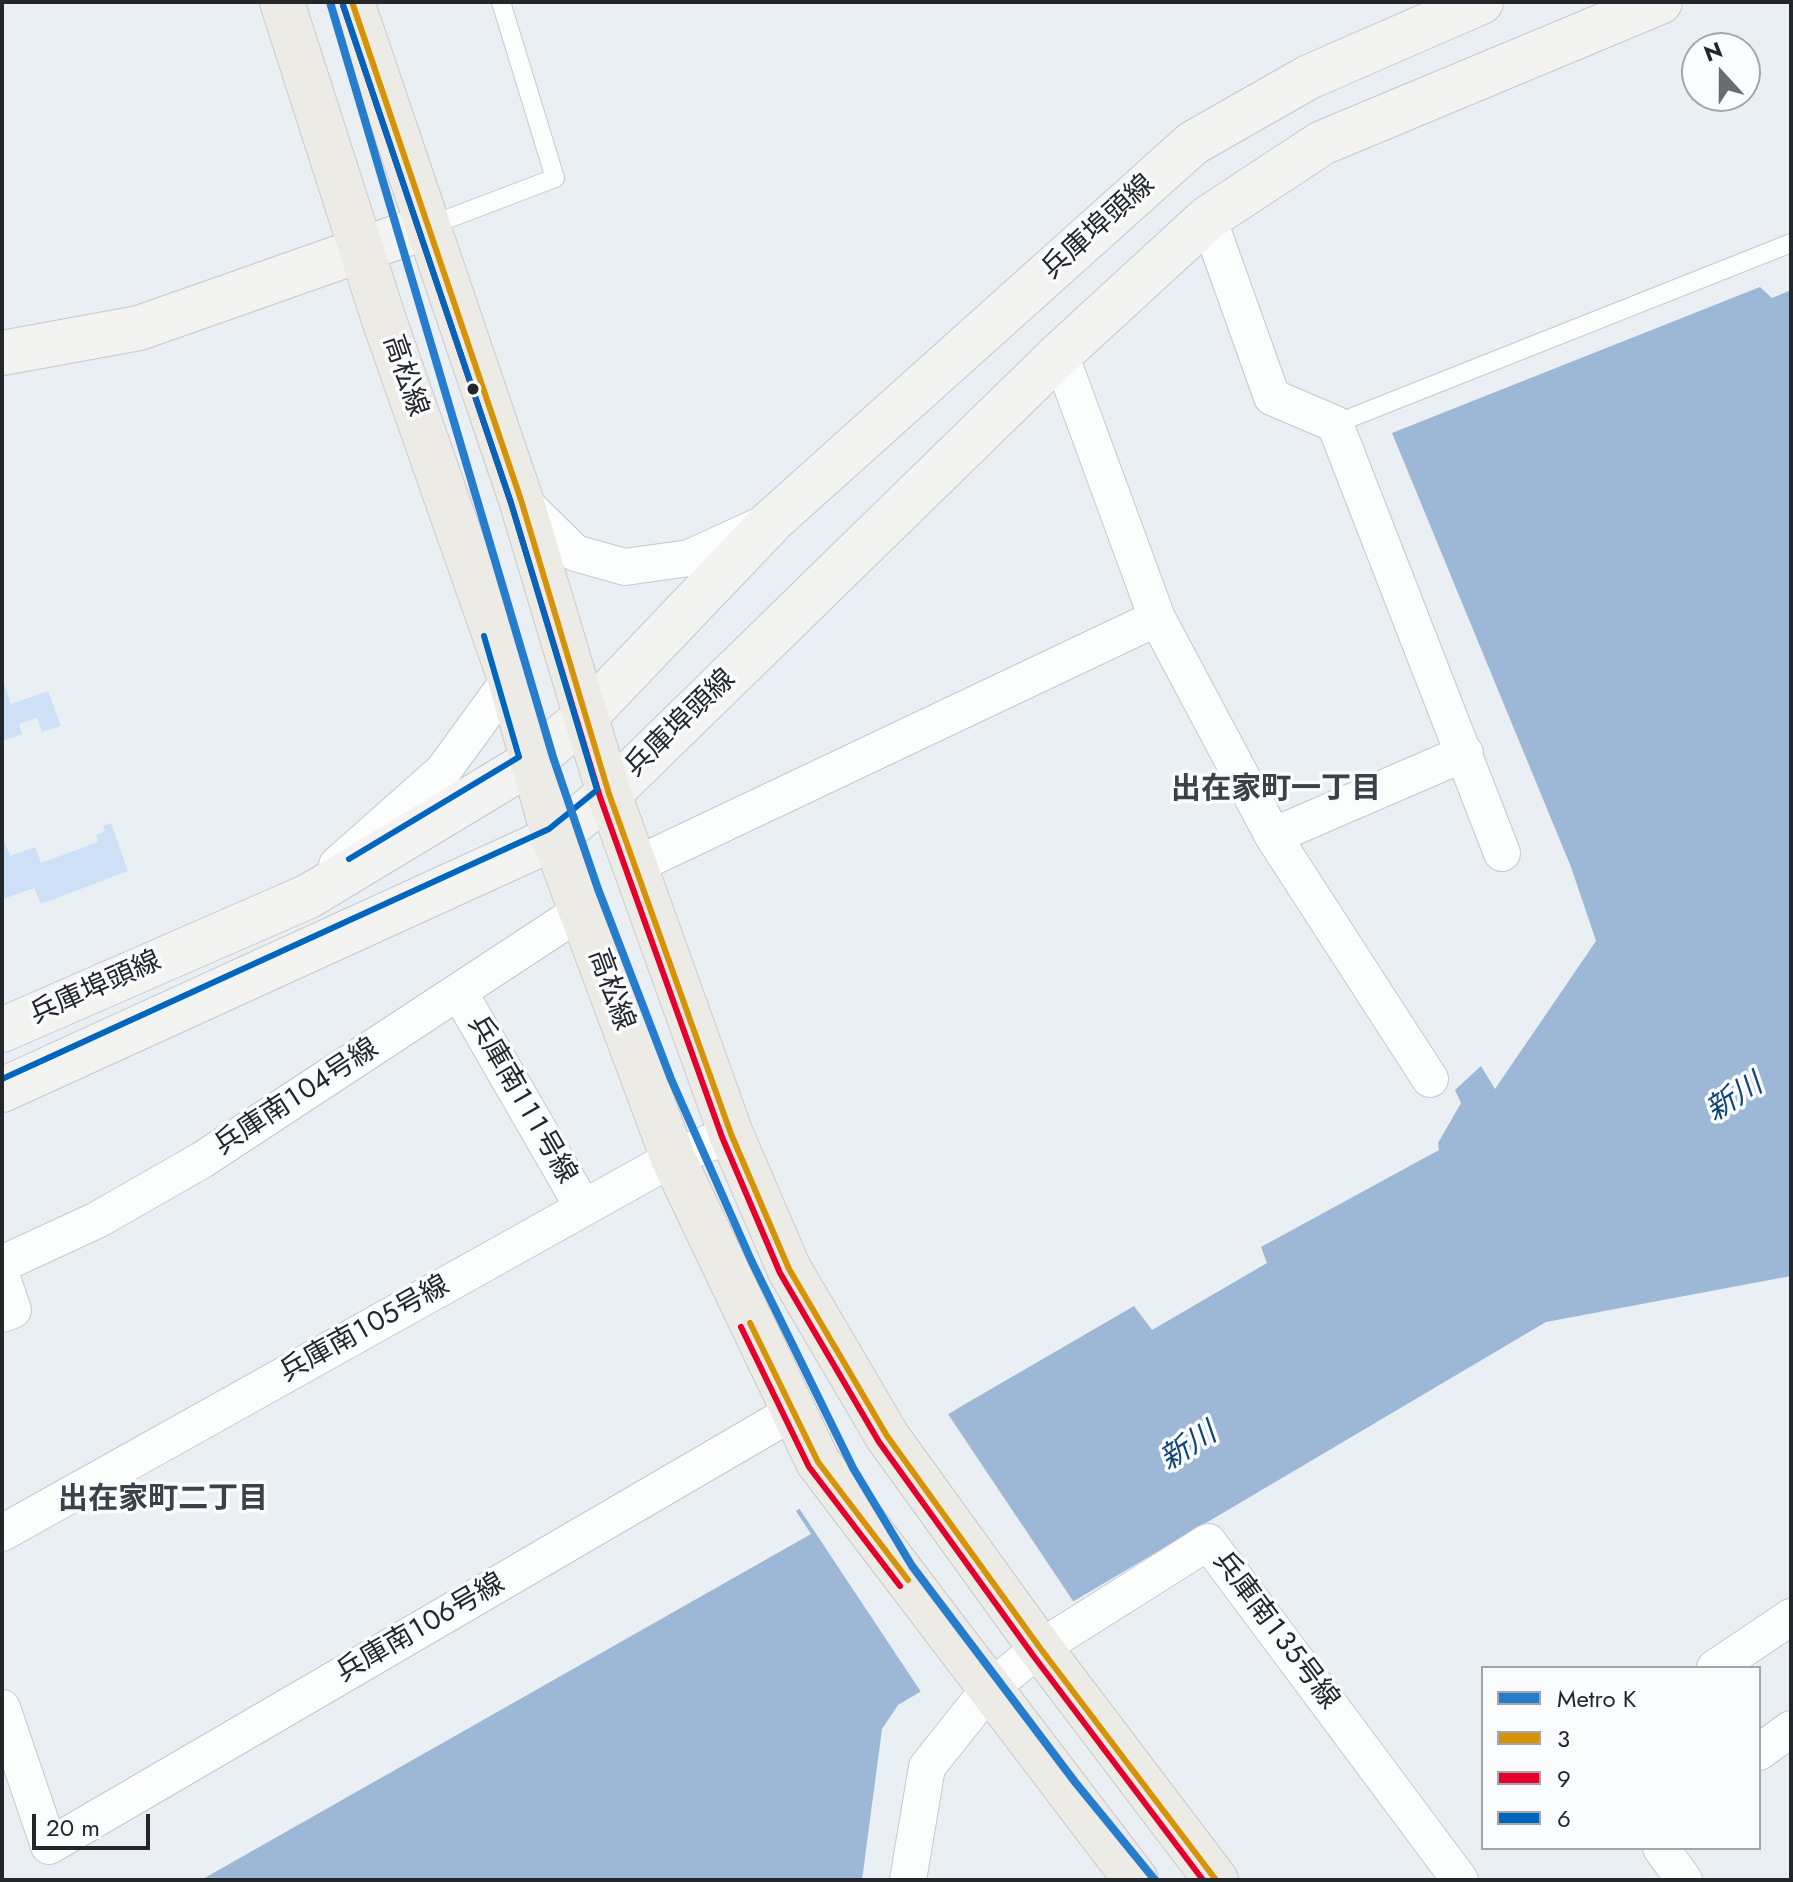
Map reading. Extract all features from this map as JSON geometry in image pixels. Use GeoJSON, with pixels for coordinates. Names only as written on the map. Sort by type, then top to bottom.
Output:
{"type":"FeatureCollection","features":[{"type":"Feature","properties":{"kind":"main road","name":"高松線"},"geometry":{"type":"LineString","coordinates":[[282,2],[384,320],[510,679],[554,838],[673,1158],[818,1462],[1136,1880]]}},
{"type":"Feature","properties":{"kind":"main road"},"geometry":{"type":"LineString","coordinates":[[352,2],[521,500],[609,794],[731,1134],[789,1269],[887,1436],[1035,1641],[1216,1880]]}},
{"type":"Feature","properties":{"kind":"main road","name":"兵庫埠頭線"},"geometry":{"type":"LineString","coordinates":[[2,1030],[309,896],[531,762],[584,718],[773,520],[1193,143],[1309,77],[1481,2]]}},
{"type":"Feature","properties":{"kind":"main road","name":"兵庫埠頭線"},"geometry":{"type":"LineString","coordinates":[[2,1090],[554,838],[609,794],[1060,354],[1208,218],[1322,143],[1660,2]]}},
{"type":"Feature","properties":{"kind":"main road"},"geometry":{"type":"LineString","coordinates":[[2,353],[139,328],[426,227]]}},
{"type":"Feature","properties":{"kind":"street"},"geometry":{"type":"LineString","coordinates":[[1208,218],[1272,397],[1335,424],[1502,853]]}},
{"type":"Feature","properties":{"kind":"street"},"geometry":{"type":"LineString","coordinates":[[1060,354],[1157,618],[1273,836],[1430,1079]]}},
{"type":"Feature","properties":{"kind":"street"},"geometry":{"type":"LineString","coordinates":[[521,500],[575,553],[625,567],[689,558],[773,520]]}},
{"type":"Feature","properties":{"kind":"street"},"geometry":{"type":"LineString","coordinates":[[636,865],[1157,618]]}},
{"type":"Feature","properties":{"kind":"street"},"geometry":{"type":"LineString","coordinates":[[309,896],[352,849],[443,771],[510,679]]}},
{"type":"Feature","properties":{"kind":"street"},"geometry":{"type":"LineString","coordinates":[[1273,836],[1465,753]]}},
{"type":"Feature","properties":{"kind":"street","name":"兵庫南１０４号線"},"geometry":{"type":"LineString","coordinates":[[2,1264],[97,1220],[202,1160],[581,911]]}},
{"type":"Feature","properties":{"kind":"street","name":"兵庫南１１１号線"},"geometry":{"type":"LineString","coordinates":[[459,992],[583,1207]]}},
{"type":"Feature","properties":{"kind":"street","name":"兵庫南１０５号線"},"geometry":{"type":"LineString","coordinates":[[2,1533],[583,1207],[673,1158],[731,1134]]}},
{"type":"Feature","properties":{"kind":"street"},"geometry":{"type":"LineString","coordinates":[[2,1278],[13,1310],[2,1314]]}},
{"type":"Feature","properties":{"kind":"street","name":"兵庫南１０６号線"},"geometry":{"type":"LineString","coordinates":[[2,1708],[49,1846],[793,1412]]}},
{"type":"Feature","properties":{"kind":"street","name":"兵庫南１３５号線"},"geometry":{"type":"LineString","coordinates":[[1035,1641],[1208,1542],[1460,1880]]}},
{"type":"Feature","properties":{"kind":"street"},"geometry":{"type":"LineString","coordinates":[[1718,1666],[1791,1617]]}},
{"type":"Feature","properties":{"kind":"street"},"geometry":{"type":"LineString","coordinates":[[911,1877],[927,1767],[982,1678],[1035,1641]]}},
{"type":"Feature","properties":{"kind":"street"},"geometry":{"type":"LineString","coordinates":[[1761,1751],[1791,1729]]}},
{"type":"Feature","properties":{"kind":"street"},"geometry":{"type":"LineString","coordinates":[[1662,1850],[1684,1880]]}},
{"type":"Feature","properties":{"kind":"lane"},"geometry":{"type":"LineString","coordinates":[[426,227],[555,178],[501,2]]}},
{"type":"Feature","properties":{"kind":"lane"},"geometry":{"type":"LineString","coordinates":[[1335,424],[1791,243]]}},
{"type":"Feature","properties":{"kind":"shaded area"},"geometry":{"type":"Polygon","coordinates":[[[2,679],[11,704],[48,691],[61,726],[42,732],[37,718],[19,724],[22,734],[2,741],[2,679]]]}},
{"type":"Feature","properties":{"kind":"shaded area"},"geometry":{"type":"Polygon","coordinates":[[[111,823],[128,871],[41,904],[34,888],[3,899],[2,835],[10,856],[35,847],[41,863],[98,842],[96,835],[105,831],[103,826],[111,823]]]}},
{"type":"Feature","properties":{"kind":"water","name":"新川"},"geometry":{"type":"Polygon","coordinates":[[[1760,287],[1772,298],[1791,290],[1791,1276],[1546,1322],[898,1705],[882,1729],[862,1880],[201,1880],[811,1534],[796,1511],[960,1407],[1134,1306],[1152,1330],[1267,1263],[1261,1247],[1439,1150],[1438,1143],[1461,1103],[1455,1090],[1481,1066],[1495,1089],[1596,941],[1571,867],[1392,433],[1760,287]]]}},
{"type":"Feature","properties":{"kind":"pier"},"geometry":{"type":"Polygon","coordinates":[[[946,1411],[1075,1604],[923,1695],[797,1505],[946,1411]]]}},
{"type":"Feature","properties":{"kind":"metro line","name":"K"},"geometry":{"type":"LineString","coordinates":[[330,2],[553,757],[598,889],[671,1079],[751,1260],[853,1468],[912,1566],[1075,1782],[1155,1880]]}},
{"type":"Feature","properties":{"kind":"transit line","name":"3"},"geometry":{"type":"LineString","coordinates":[[352,2],[521,500],[609,794],[731,1134],[789,1269],[887,1436],[1040,1648],[1216,1880]]}},
{"type":"Feature","properties":{"kind":"transit line","name":"9"},"geometry":{"type":"LineString","coordinates":[[343,5],[511,503],[600,797],[722,1137],[780,1273],[879,1442],[1032,1654],[1203,1880]]}},
{"type":"Feature","properties":{"kind":"transit line","name":"6"},"geometry":{"type":"LineString","coordinates":[[2,1079],[549,829],[597,790],[511,503],[343,5]]}},
{"type":"Feature","properties":{"kind":"transit line","name":"6"},"geometry":{"type":"LineString","coordinates":[[349,859],[519,757],[484,636]]}},
{"type":"Feature","properties":{"kind":"transit line","name":"3"},"geometry":{"type":"LineString","coordinates":[[750,1323],[818,1462],[908,1580]]}},
{"type":"Feature","properties":{"kind":"transit line","name":"9"},"geometry":{"type":"LineString","coordinates":[[741,1327],[809,1467],[900,1586]]}},
{"type":"Feature","properties":{"kind":"district","name":"出在家町一丁目"},"geometry":{"type":"Point","coordinates":[1276,791]}},
{"type":"Feature","properties":{"kind":"district","name":"出在家町二丁目"},"geometry":{"type":"Point","coordinates":[163,1501]}}]}
